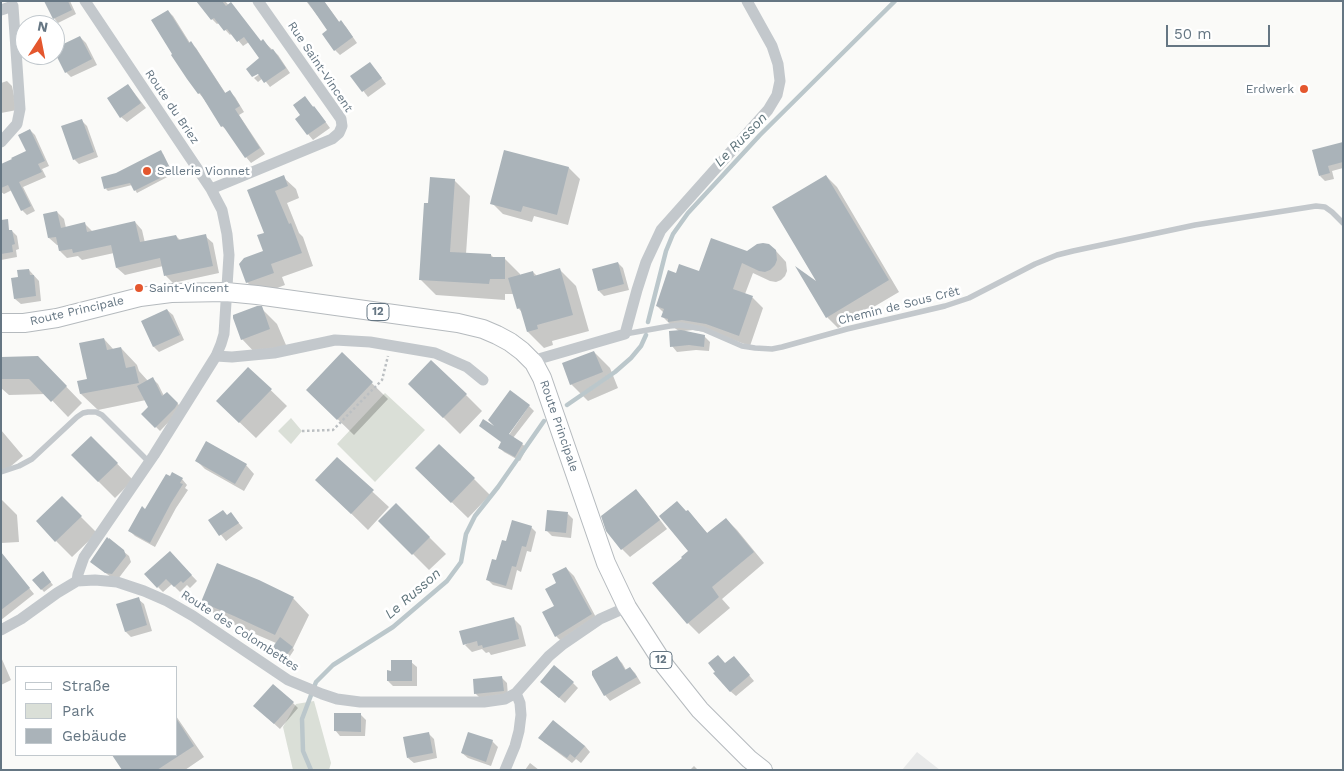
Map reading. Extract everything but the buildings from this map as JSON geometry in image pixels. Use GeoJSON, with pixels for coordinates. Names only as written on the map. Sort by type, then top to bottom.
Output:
{"type":"FeatureCollection","features":[{"type":"Feature","properties":{"kind":"main road","name":"Route Principale"},"geometry":{"type":"LineString","coordinates":[[1,323],[24,323],[57,318],[140,297],[179,293],[226,292],[257,294],[458,323],[482,329],[510,342],[534,363],[542,378],[606,563],[627,607],[665,666],[700,710],[749,759],[764,770]]}},
{"type":"Feature","properties":{"kind":"street","name":"Route du Briez"},"geometry":{"type":"LineString","coordinates":[[77,581],[84,557],[149,462],[216,356],[224,334],[229,255],[222,210],[85,1]]}},
{"type":"Feature","properties":{"kind":"street","name":"Rue Saint-Vincent"},"geometry":{"type":"LineString","coordinates":[[210,189],[332,139],[339,133],[342,126],[341,119],[258,1]]}},
{"type":"Feature","properties":{"kind":"street"},"geometry":{"type":"LineString","coordinates":[[534,363],[542,358],[625,334],[646,262],[661,230],[768,110],[777,95],[780,81],[778,64],[772,46],[747,1]]}},
{"type":"Feature","properties":{"kind":"street"},"geometry":{"type":"LineString","coordinates":[[1,10],[14,6],[20,109],[17,124],[1,142]]}},
{"type":"Feature","properties":{"kind":"street"},"geometry":{"type":"LineString","coordinates":[[216,356],[232,358],[274,353],[335,340],[389,345],[435,353],[467,368],[483,380]]}},
{"type":"Feature","properties":{"kind":"street"},"geometry":{"type":"LineString","coordinates":[[1,630],[21,620],[57,593],[77,581]]}},
{"type":"Feature","properties":{"kind":"street","name":"Route des Colombettes"},"geometry":{"type":"LineString","coordinates":[[77,581],[117,582],[167,601],[193,616],[272,670],[304,687],[337,699],[360,702],[484,702],[505,699],[516,694]]}},
{"type":"Feature","properties":{"kind":"street"},"geometry":{"type":"LineString","coordinates":[[505,770],[515,746],[519,730],[520,703],[516,694],[549,656],[562,645],[600,619],[627,607]]}},
{"type":"Feature","properties":{"kind":"lane","name":"Chemin de Sous Crêt"},"geometry":{"type":"LineString","coordinates":[[625,334],[681,325],[703,329],[742,346],[782,348],[848,329],[953,304],[969,298],[1035,264],[1073,251],[1195,225],[1316,206],[1325,207],[1343,224]]}},
{"type":"Feature","properties":{"kind":"lane"},"geometry":{"type":"LineString","coordinates":[[1,472],[32,459],[78,417],[88,412],[96,412],[102,415],[149,462]]}},
{"type":"Feature","properties":{"kind":"path"},"geometry":{"type":"LineString","coordinates":[[302,431],[332,430],[355,408],[382,380],[389,345]]}},
{"type":"Feature","properties":{"kind":"path"},"geometry":{"type":"LineString","coordinates":[[351,405],[355,408]]}},
{"type":"Feature","properties":{"kind":"shaded area"},"geometry":{"type":"Polygon","coordinates":[[[917,752],[940,770],[902,770],[917,752]]]}},
{"type":"Feature","properties":{"kind":"green space"},"geometry":{"type":"Polygon","coordinates":[[[385,393],[425,430],[375,482],[337,444],[385,393]]]}},
{"type":"Feature","properties":{"kind":"green space"},"geometry":{"type":"Polygon","coordinates":[[[291,418],[302,431],[291,444],[278,431],[291,418]]]}},
{"type":"Feature","properties":{"kind":"green space"},"geometry":{"type":"Polygon","coordinates":[[[314,701],[331,763],[329,770],[293,770],[283,727],[296,704],[314,701]]]}},
{"type":"Feature","properties":{"kind":"waterway","name":"Le Russon"},"geometry":{"type":"LineString","coordinates":[[648,322],[666,251],[673,234],[688,213],[760,135],[895,1]]}},
{"type":"Feature","properties":{"kind":"waterway","name":"Le Russon"},"geometry":{"type":"LineString","coordinates":[[567,405],[615,372],[631,358],[641,346],[646,335]]}},
{"type":"Feature","properties":{"kind":"waterway","name":"Le Russon"},"geometry":{"type":"LineString","coordinates":[[311,770],[303,751],[302,719],[316,682],[333,665],[393,627],[447,581],[461,562],[466,534],[475,516],[498,487],[544,421]]}},
{"type":"Feature","properties":{"kind":"place","name":"Erdwerk"},"geometry":{"type":"Point","coordinates":[1304,89]}},
{"type":"Feature","properties":{"kind":"place","name":"Sellerie Vionnet"},"geometry":{"type":"Point","coordinates":[147,171]}},
{"type":"Feature","properties":{"kind":"place","name":"Saint-Vincent"},"geometry":{"type":"Point","coordinates":[139,288]}}]}
